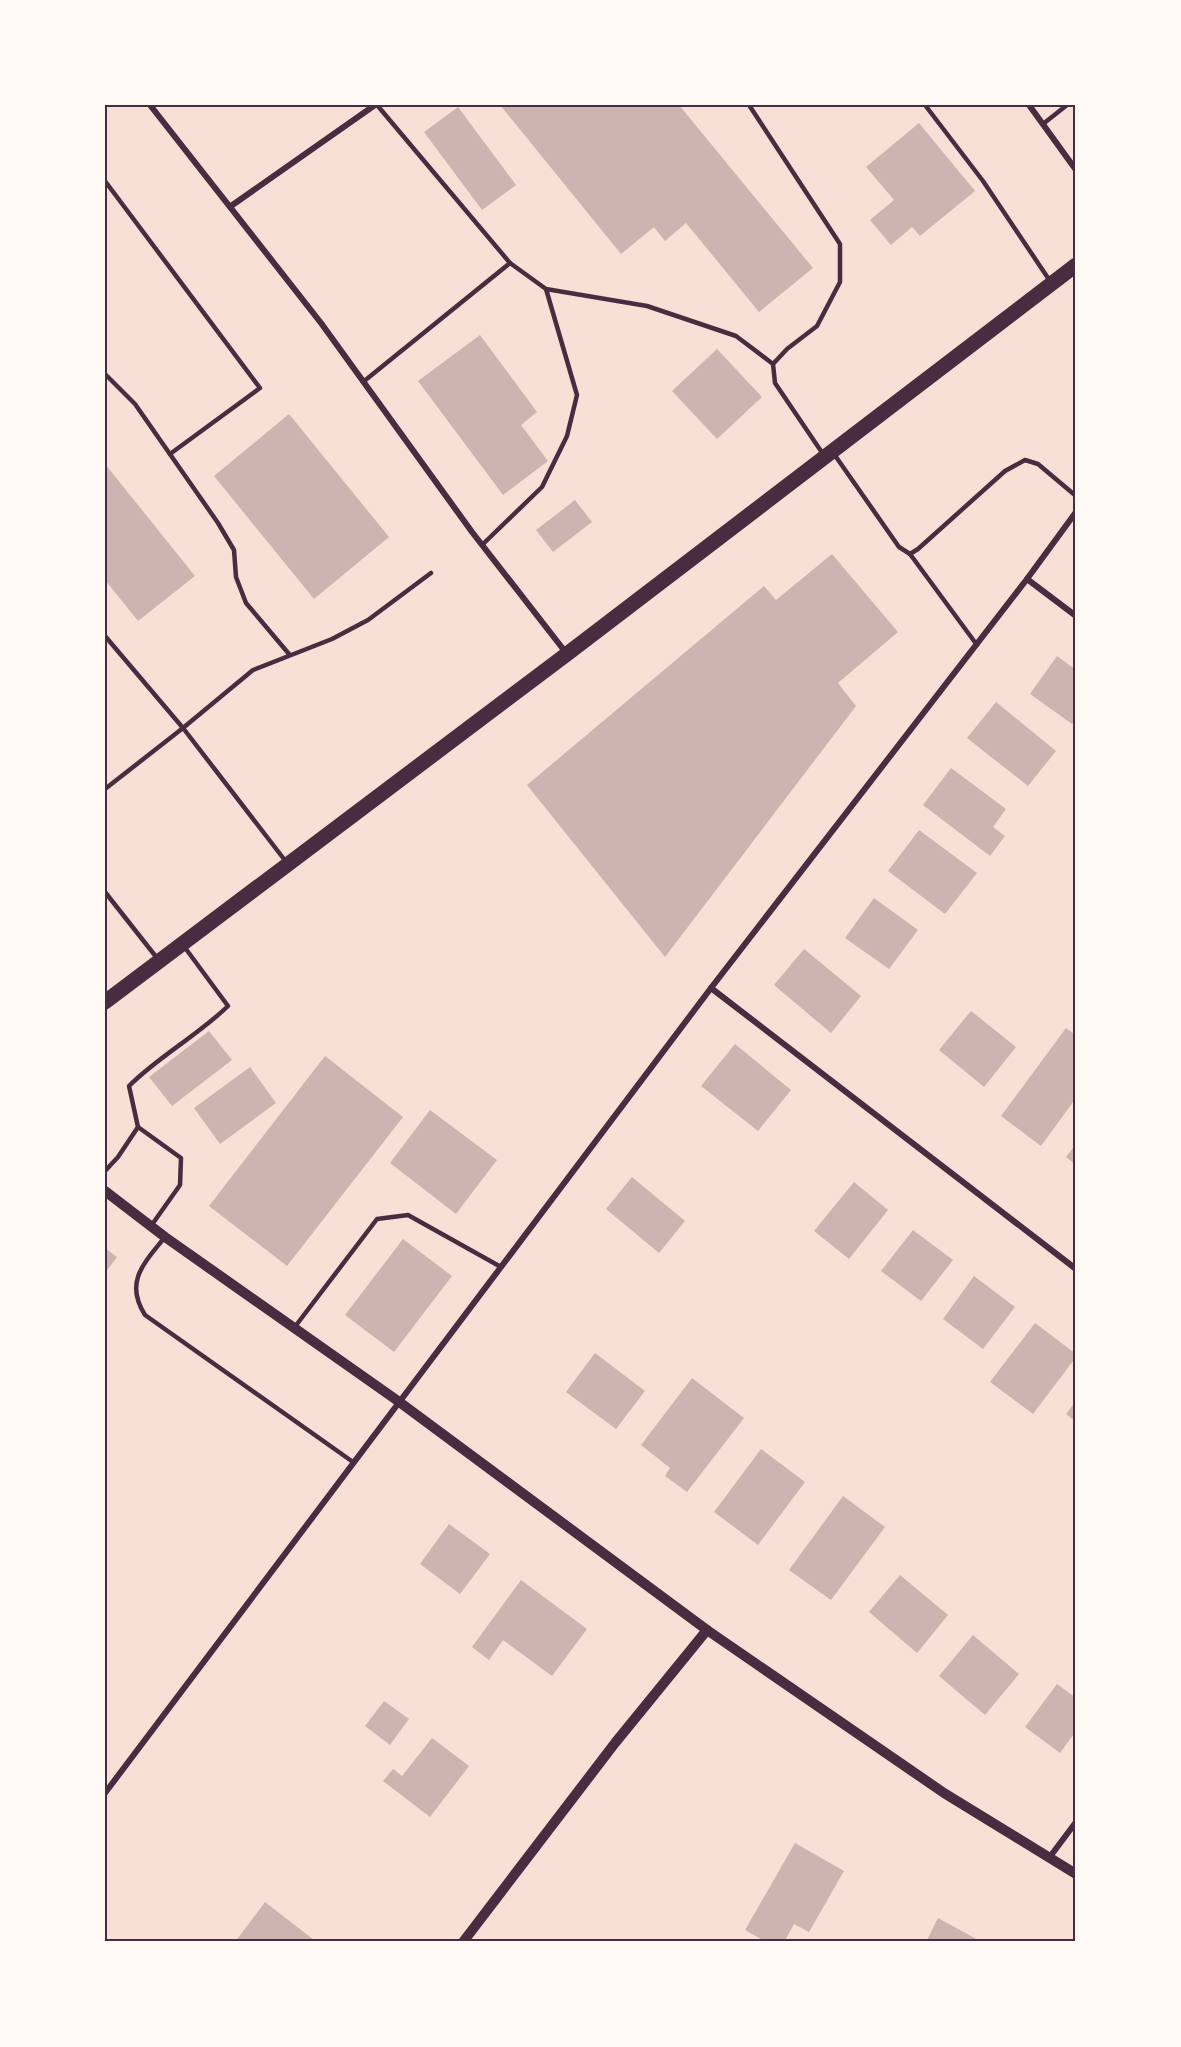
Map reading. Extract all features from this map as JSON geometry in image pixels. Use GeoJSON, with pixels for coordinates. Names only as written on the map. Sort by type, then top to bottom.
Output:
{"type":"FeatureCollection","features":[{"type":"Feature","properties":{"kind":"main road"},"geometry":{"type":"LineString","coordinates":[[105,1002],[567,654],[1076,265]]}},
{"type":"Feature","properties":{"kind":"street"},"geometry":{"type":"LineString","coordinates":[[150,105],[231,206],[482,545],[567,654]]}},
{"type":"Feature","properties":{"kind":"street"},"geometry":{"type":"LineString","coordinates":[[231,206],[376,105]]}},
{"type":"Feature","properties":{"kind":"street"},"geometry":{"type":"LineString","coordinates":[[1029,105],[1076,170]]}},
{"type":"Feature","properties":{"kind":"street"},"geometry":{"type":"LineString","coordinates":[[105,1793],[711,988],[977,645],[1076,512]]}},
{"type":"Feature","properties":{"kind":"street"},"geometry":{"type":"LineString","coordinates":[[1027,579],[1076,616]]}},
{"type":"Feature","properties":{"kind":"street"},"geometry":{"type":"LineString","coordinates":[[711,988],[1076,1269]]}},
{"type":"Feature","properties":{"kind":"street"},"geometry":{"type":"LineString","coordinates":[[105,1191],[165,1237],[398,1401],[707,1630],[944,1793],[1076,1874]]}},
{"type":"Feature","properties":{"kind":"street"},"geometry":{"type":"LineString","coordinates":[[463,1942],[615,1743],[707,1630]]}},
{"type":"Feature","properties":{"kind":"street"},"geometry":{"type":"LineString","coordinates":[[1049,1858],[1076,1822]]}},
{"type":"Feature","properties":{"kind":"lane"},"geometry":{"type":"LineString","coordinates":[[376,105],[510,263],[546,289],[647,306],[736,336],[773,364],[775,384],[898,547],[910,554],[977,645]]}},
{"type":"Feature","properties":{"kind":"lane"},"geometry":{"type":"LineString","coordinates":[[749,105],[840,244],[840,282],[817,326],[787,349],[773,364]]}},
{"type":"Feature","properties":{"kind":"lane"},"geometry":{"type":"LineString","coordinates":[[926,105],[983,181],[1052,284]]}},
{"type":"Feature","properties":{"kind":"lane"},"geometry":{"type":"LineString","coordinates":[[1043,123],[1066,105]]}},
{"type":"Feature","properties":{"kind":"lane"},"geometry":{"type":"LineString","coordinates":[[105,181],[260,388],[170,454]]}},
{"type":"Feature","properties":{"kind":"lane"},"geometry":{"type":"LineString","coordinates":[[363,382],[510,263]]}},
{"type":"Feature","properties":{"kind":"lane"},"geometry":{"type":"LineString","coordinates":[[482,545],[542,487],[567,436],[577,395],[546,289]]}},
{"type":"Feature","properties":{"kind":"lane"},"geometry":{"type":"LineString","coordinates":[[105,374],[135,404],[234,550],[236,577],[246,603],[289,654]]}},
{"type":"Feature","properties":{"kind":"lane"},"geometry":{"type":"LineString","coordinates":[[910,554],[1005,471],[1025,460],[1038,464],[1076,496]]}},
{"type":"Feature","properties":{"kind":"lane"},"geometry":{"type":"LineString","coordinates":[[105,789],[253,670],[332,639],[368,620],[431,573]]}},
{"type":"Feature","properties":{"kind":"lane"},"geometry":{"type":"LineString","coordinates":[[105,636],[183,728],[288,865]]}},
{"type":"Feature","properties":{"kind":"lane"},"geometry":{"type":"LineString","coordinates":[[105,892],[160,961]]}},
{"type":"Feature","properties":{"kind":"lane"},"geometry":{"type":"LineString","coordinates":[[151,1226],[180,1185],[181,1158],[138,1127],[129,1086],[141,1074],[207,1027],[228,1005],[183,945]]}},
{"type":"Feature","properties":{"kind":"lane"},"geometry":{"type":"LineString","coordinates":[[105,1171],[118,1157],[138,1127]]}},
{"type":"Feature","properties":{"kind":"lane"},"geometry":{"type":"LineString","coordinates":[[294,1328],[377,1219],[408,1215],[501,1267]]}},
{"type":"Feature","properties":{"kind":"lane"},"geometry":{"type":"LineString","coordinates":[[165,1237],[140,1271],[135,1287],[136,1302],[144,1315],[353,1462]]}},
{"type":"Feature","properties":{"kind":"building"},"geometry":{"type":"Polygon","coordinates":[[[500,105],[679,105],[813,268],[759,312],[686,223],[665,241],[654,227],[621,254],[500,105]]]}},
{"type":"Feature","properties":{"kind":"building"},"geometry":{"type":"Polygon","coordinates":[[[458,107],[516,185],[482,210],[424,132],[458,107]]]}},
{"type":"Feature","properties":{"kind":"building"},"geometry":{"type":"Polygon","coordinates":[[[919,123],[975,191],[920,236],[912,227],[891,245],[870,220],[894,200],[866,167],[919,123]]]}},
{"type":"Feature","properties":{"kind":"building"},"geometry":{"type":"Polygon","coordinates":[[[480,335],[537,412],[521,425],[548,461],[503,495],[418,381],[480,335]]]}},
{"type":"Feature","properties":{"kind":"building"},"geometry":{"type":"Polygon","coordinates":[[[717,349],[762,397],[717,439],[672,391],[717,349]]]}},
{"type":"Feature","properties":{"kind":"building"},"geometry":{"type":"Polygon","coordinates":[[[289,414],[389,537],[314,599],[214,476],[289,414]]]}},
{"type":"Feature","properties":{"kind":"building"},"geometry":{"type":"Polygon","coordinates":[[[105,464],[195,576],[138,621],[105,580],[105,464]]]}},
{"type":"Feature","properties":{"kind":"building"},"geometry":{"type":"Polygon","coordinates":[[[575,500],[592,522],[553,552],[536,530],[575,500]]]}},
{"type":"Feature","properties":{"kind":"building"},"geometry":{"type":"Polygon","coordinates":[[[832,554],[898,632],[838,683],[856,706],[665,957],[527,785],[764,586],[776,600],[832,554]]]}},
{"type":"Feature","properties":{"kind":"building"},"geometry":{"type":"Polygon","coordinates":[[[1057,656],[1076,670],[1076,719],[1072,724],[1030,694],[1057,656]]]}},
{"type":"Feature","properties":{"kind":"building"},"geometry":{"type":"Polygon","coordinates":[[[996,702],[1056,751],[1028,786],[967,738],[996,702]]]}},
{"type":"Feature","properties":{"kind":"building"},"geometry":{"type":"Polygon","coordinates":[[[951,768],[1006,809],[993,827],[1005,836],[990,856],[923,805],[951,768]]]}},
{"type":"Feature","properties":{"kind":"building"},"geometry":{"type":"Polygon","coordinates":[[[919,830],[977,873],[945,914],[888,871],[919,830]]]}},
{"type":"Feature","properties":{"kind":"building"},"geometry":{"type":"Polygon","coordinates":[[[874,898],[918,930],[889,969],[845,938],[874,898]]]}},
{"type":"Feature","properties":{"kind":"building"},"geometry":{"type":"Polygon","coordinates":[[[804,949],[861,996],[831,1033],[774,985],[804,949]]]}},
{"type":"Feature","properties":{"kind":"building"},"geometry":{"type":"Polygon","coordinates":[[[971,1011],[1016,1047],[984,1087],[939,1050],[971,1011]]]}},
{"type":"Feature","properties":{"kind":"building"},"geometry":{"type":"Polygon","coordinates":[[[1066,1028],[1076,1035],[1076,1098],[1041,1146],[1001,1116],[1066,1028]]]}},
{"type":"Feature","properties":{"kind":"building"},"geometry":{"type":"Polygon","coordinates":[[[209,1031],[232,1060],[172,1106],[149,1077],[209,1031]]]}},
{"type":"Feature","properties":{"kind":"building"},"geometry":{"type":"Polygon","coordinates":[[[735,1044],[791,1090],[758,1131],[701,1086],[735,1044]]]}},
{"type":"Feature","properties":{"kind":"building"},"geometry":{"type":"Polygon","coordinates":[[[325,1056],[403,1117],[287,1266],[209,1206],[325,1056]]]}},
{"type":"Feature","properties":{"kind":"building"},"geometry":{"type":"Polygon","coordinates":[[[250,1067],[276,1103],[220,1144],[194,1108],[250,1067]]]}},
{"type":"Feature","properties":{"kind":"building"},"geometry":{"type":"Polygon","coordinates":[[[430,1110],[497,1160],[456,1214],[390,1163],[430,1110]]]}},
{"type":"Feature","properties":{"kind":"building"},"geometry":{"type":"Polygon","coordinates":[[[1076,1144],[1076,1165],[1066,1157],[1076,1144]]]}},
{"type":"Feature","properties":{"kind":"building"},"geometry":{"type":"Polygon","coordinates":[[[632,1177],[685,1221],[659,1253],[606,1209],[632,1177]]]}},
{"type":"Feature","properties":{"kind":"building"},"geometry":{"type":"Polygon","coordinates":[[[854,1182],[888,1210],[849,1259],[814,1231],[854,1182]]]}},
{"type":"Feature","properties":{"kind":"building"},"geometry":{"type":"Polygon","coordinates":[[[913,1230],[953,1260],[921,1301],[881,1271],[913,1230]]]}},
{"type":"Feature","properties":{"kind":"building"},"geometry":{"type":"Polygon","coordinates":[[[403,1239],[452,1276],[394,1352],[345,1315],[403,1239]]]}},
{"type":"Feature","properties":{"kind":"building"},"geometry":{"type":"Polygon","coordinates":[[[105,1248],[117,1257],[105,1273],[105,1248]]]}},
{"type":"Feature","properties":{"kind":"building"},"geometry":{"type":"Polygon","coordinates":[[[974,1276],[1015,1307],[983,1349],[943,1319],[974,1276]]]}},
{"type":"Feature","properties":{"kind":"building"},"geometry":{"type":"Polygon","coordinates":[[[1035,1323],[1076,1354],[1076,1357],[1033,1414],[990,1382],[1035,1323]]]}},
{"type":"Feature","properties":{"kind":"building"},"geometry":{"type":"Polygon","coordinates":[[[595,1353],[645,1391],[616,1429],[566,1392],[595,1353]]]}},
{"type":"Feature","properties":{"kind":"building"},"geometry":{"type":"Polygon","coordinates":[[[692,1378],[744,1418],[687,1492],[665,1476],[670,1468],[641,1445],[692,1378]]]}},
{"type":"Feature","properties":{"kind":"building"},"geometry":{"type":"Polygon","coordinates":[[[1076,1401],[1076,1422],[1066,1414],[1076,1401]]]}},
{"type":"Feature","properties":{"kind":"building"},"geometry":{"type":"Polygon","coordinates":[[[761,1449],[805,1482],[758,1545],[714,1512],[761,1449]]]}},
{"type":"Feature","properties":{"kind":"building"},"geometry":{"type":"Polygon","coordinates":[[[843,1496],[885,1527],[831,1600],[789,1570],[843,1496]]]}},
{"type":"Feature","properties":{"kind":"building"},"geometry":{"type":"Polygon","coordinates":[[[449,1524],[490,1554],[460,1594],[420,1564],[449,1524]]]}},
{"type":"Feature","properties":{"kind":"building"},"geometry":{"type":"Polygon","coordinates":[[[900,1575],[948,1615],[917,1653],[869,1612],[900,1575]]]}},
{"type":"Feature","properties":{"kind":"building"},"geometry":{"type":"Polygon","coordinates":[[[521,1580],[587,1629],[552,1676],[503,1640],[489,1660],[472,1647],[521,1580]]]}},
{"type":"Feature","properties":{"kind":"building"},"geometry":{"type":"Polygon","coordinates":[[[973,1635],[1019,1674],[985,1715],[939,1676],[973,1635]]]}},
{"type":"Feature","properties":{"kind":"building"},"geometry":{"type":"Polygon","coordinates":[[[1057,1684],[1076,1698],[1076,1731],[1060,1753],[1025,1727],[1057,1684]]]}},
{"type":"Feature","properties":{"kind":"building"},"geometry":{"type":"Polygon","coordinates":[[[384,1701],[409,1719],[390,1745],[365,1726],[384,1701]]]}},
{"type":"Feature","properties":{"kind":"building"},"geometry":{"type":"Polygon","coordinates":[[[432,1738],[469,1766],[430,1817],[383,1781],[393,1769],[402,1776],[432,1738]]]}},
{"type":"Feature","properties":{"kind":"building"},"geometry":{"type":"Polygon","coordinates":[[[795,1843],[844,1871],[809,1932],[794,1924],[784,1942],[766,1942],[745,1930],[795,1843]]]}},
{"type":"Feature","properties":{"kind":"building"},"geometry":{"type":"Polygon","coordinates":[[[265,1902],[314,1940],[313,1942],[235,1942],[265,1902]]]}},
{"type":"Feature","properties":{"kind":"building"},"geometry":{"type":"Polygon","coordinates":[[[938,1918],[982,1942],[926,1942],[938,1918]]]}}]}
